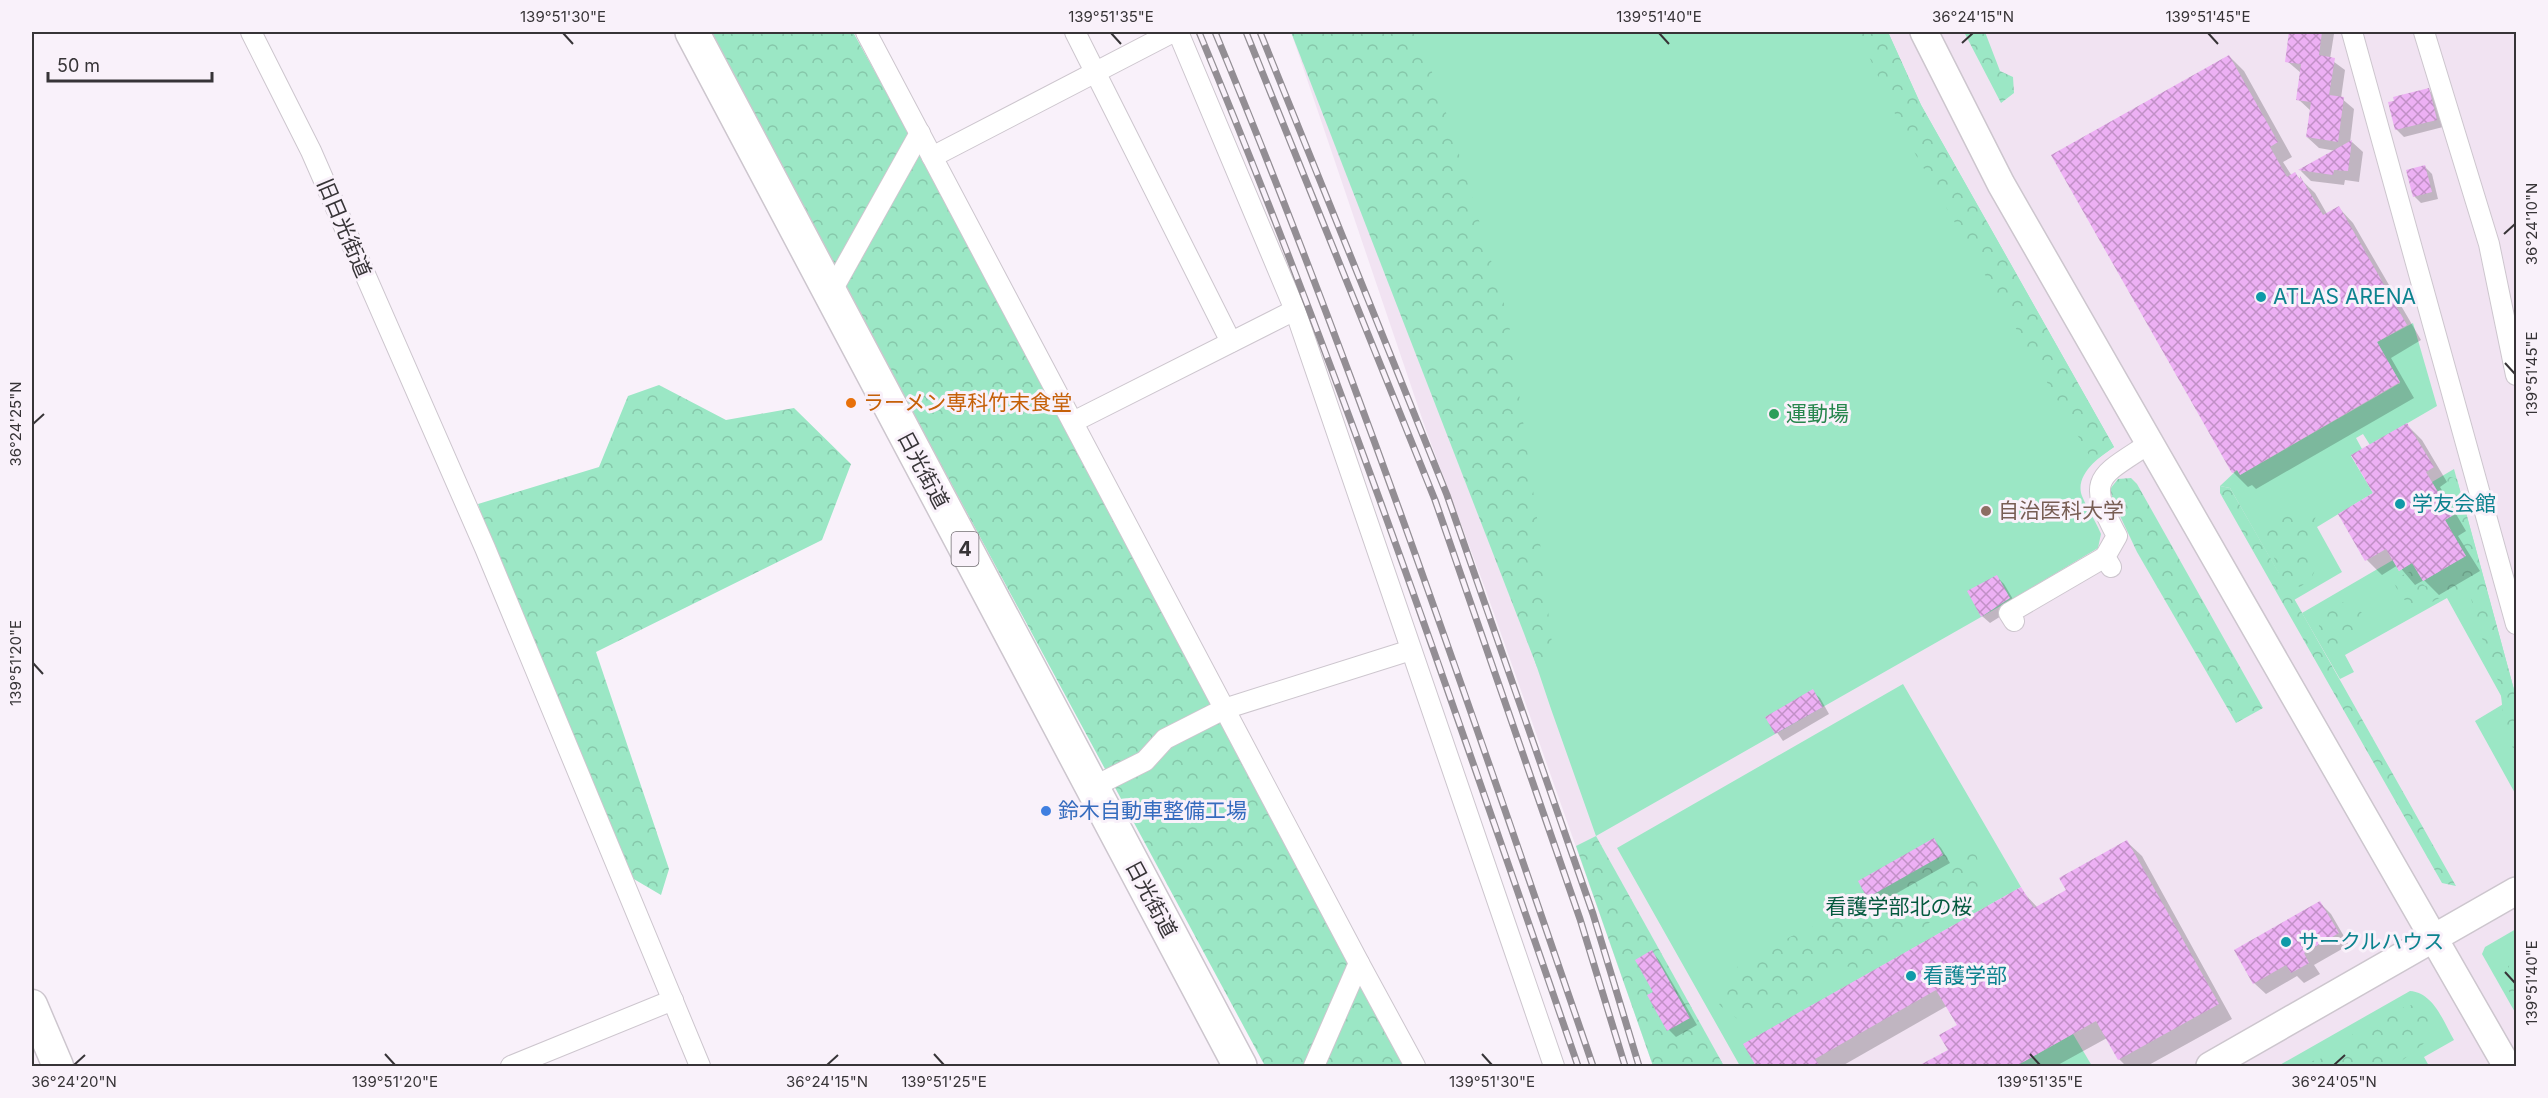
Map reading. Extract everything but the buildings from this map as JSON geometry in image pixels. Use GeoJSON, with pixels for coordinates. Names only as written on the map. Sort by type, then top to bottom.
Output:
{"type":"FeatureCollection","features":[{"type":"Feature","properties":{"kind":"highway","name":"日光街道"},"geometry":{"type":"LineString","coordinates":[[692,32],[1240,1066]]}},
{"type":"Feature","properties":{"kind":"main road"},"geometry":{"type":"LineString","coordinates":[[32,1005],[58,1066]]}},
{"type":"Feature","properties":{"kind":"street","name":"旧日光街道"},"geometry":{"type":"LineString","coordinates":[[251,32],[311,151],[485,548],[700,1066]]}},
{"type":"Feature","properties":{"kind":"street"},"geometry":{"type":"LineString","coordinates":[[866,32],[1415,1066]]}},
{"type":"Feature","properties":{"kind":"street"},"geometry":{"type":"LineString","coordinates":[[1075,32],[1231,342]]}},
{"type":"Feature","properties":{"kind":"street"},"geometry":{"type":"LineString","coordinates":[[932,157],[1176,32],[1295,310],[1554,1066]]}},
{"type":"Feature","properties":{"kind":"street"},"geometry":{"type":"LineString","coordinates":[[1924,32],[2001,184],[2507,1066]]}},
{"type":"Feature","properties":{"kind":"street"},"geometry":{"type":"LineString","coordinates":[[2352,32],[2517,624]]}},
{"type":"Feature","properties":{"kind":"street"},"geometry":{"type":"LineString","coordinates":[[2424,32],[2489,244],[2517,375]]}},
{"type":"Feature","properties":{"kind":"street"},"geometry":{"type":"LineString","coordinates":[[830,294],[920,133]]}},
{"type":"Feature","properties":{"kind":"street"},"geometry":{"type":"LineString","coordinates":[[1073,422],[1295,310]]}},
{"type":"Feature","properties":{"kind":"street"},"geometry":{"type":"LineString","coordinates":[[2014,621],[2009,613],[2108,562],[2117,536],[2102,508],[2098,493],[2103,478],[2117,464],[2150,443]]}},
{"type":"Feature","properties":{"kind":"street"},"geometry":{"type":"LineString","coordinates":[[1091,788],[1145,761],[1165,739],[1224,709],[1411,650]]}},
{"type":"Feature","properties":{"kind":"street"},"geometry":{"type":"LineString","coordinates":[[2210,1066],[2517,891]]}},
{"type":"Feature","properties":{"kind":"street"},"geometry":{"type":"LineString","coordinates":[[1314,1066],[1359,963]]}},
{"type":"Feature","properties":{"kind":"street"},"geometry":{"type":"LineString","coordinates":[[512,1066],[673,1000]]}},
{"type":"Feature","properties":{"kind":"shaded area","name":"自治医科大学"},"geometry":{"type":"Polygon","coordinates":[[[1291,32],[2516,32],[2516,1066],[1653,1066],[1486,591],[1426,430],[1291,32]]]}},
{"type":"Feature","properties":{"kind":"green space"},"geometry":{"type":"Polygon","coordinates":[[[708,32],[853,32],[1426,1066],[1265,1066],[708,32]]]}},
{"type":"Feature","properties":{"kind":"green space"},"geometry":{"type":"Polygon","coordinates":[[[1291,32],[1418,32],[1450,124],[1508,317],[1537,518],[1553,652],[1537,667],[1291,32]]]}},
{"type":"Feature","properties":{"kind":"green space","name":"運動場"},"geometry":{"type":"Polygon","coordinates":[[[1294,32],[1888,32],[1921,105],[2114,447],[2090,467],[2082,481],[2082,496],[2101,534],[2098,548],[2011,600],[1596,836],[1441,381],[1294,32]]]}},
{"type":"Feature","properties":{"kind":"green space"},"geometry":{"type":"Polygon","coordinates":[[[1858,32],[1888,32],[1921,105],[2114,447],[2093,462],[1905,136],[1858,32]]]}},
{"type":"Feature","properties":{"kind":"green space"},"geometry":{"type":"Polygon","coordinates":[[[1964,32],[1985,32],[2000,71],[2013,77],[2014,93],[2001,103],[1964,32]]]}},
{"type":"Feature","properties":{"kind":"green space"},"geometry":{"type":"Polygon","coordinates":[[[2413,323],[2437,406],[2370,445],[2363,434],[2356,438],[2362,449],[2351,456],[2373,493],[2317,527],[2342,572],[2294,600],[2230,488],[2220,486],[2237,470],[2240,475],[2400,383],[2377,342],[2413,323]]]}},
{"type":"Feature","properties":{"kind":"green space"},"geometry":{"type":"Polygon","coordinates":[[[659,385],[726,420],[794,408],[851,464],[822,540],[596,652],[669,869],[661,895],[627,875],[503,580],[478,504],[599,467],[628,396],[659,385]]]}},
{"type":"Feature","properties":{"kind":"green space"},"geometry":{"type":"Polygon","coordinates":[[[2454,469],[2516,697],[2516,795],[2475,721],[2505,703],[2447,598],[2345,655],[2354,672],[2340,679],[2302,613],[2393,560],[2399,571],[2412,563],[2423,581],[2465,556],[2445,520],[2452,515],[2432,482],[2454,469]]]}},
{"type":"Feature","properties":{"kind":"green space"},"geometry":{"type":"Polygon","coordinates":[[[2444,475],[2457,479],[2516,697],[2516,759],[2503,714],[2500,686],[2482,638],[2469,591],[2446,595],[2419,606],[2411,605],[2403,598],[2394,583],[2399,577],[2411,571],[2425,586],[2458,570],[2469,558],[2457,529],[2455,517],[2443,496],[2444,475]]]}},
{"type":"Feature","properties":{"kind":"green space"},"geometry":{"type":"Polygon","coordinates":[[[2131,478],[2137,484],[2263,708],[2236,723],[2137,552],[2113,501],[2110,489],[2118,479],[2131,478]]]}},
{"type":"Feature","properties":{"kind":"green space"},"geometry":{"type":"Polygon","coordinates":[[[2220,486],[2230,488],[2279,573],[2265,530],[2273,514],[2304,509],[2316,514],[2311,548],[2316,568],[2311,579],[2300,587],[2283,579],[2456,886],[2442,883],[2220,493],[2220,486]]]}},
{"type":"Feature","properties":{"kind":"green space"},"geometry":{"type":"Polygon","coordinates":[[[2337,601],[2358,609],[2364,616],[2367,627],[2342,653],[2330,646],[2323,637],[2317,613],[2337,601]]]}},
{"type":"Feature","properties":{"kind":"green space"},"geometry":{"type":"Polygon","coordinates":[[[1903,684],[2021,887],[1744,1044],[1756,1066],[1740,1066],[1617,848],[1903,684]]]}},
{"type":"Feature","properties":{"kind":"green space"},"geometry":{"type":"Polygon","coordinates":[[[1596,836],[1724,1066],[1653,1066],[1576,846],[1596,836]]]}},
{"type":"Feature","properties":{"kind":"green space","name":"看護学部北の桜"},"geometry":{"type":"Polygon","coordinates":[[[1960,848],[1975,851],[1986,886],[1963,905],[1937,917],[1922,928],[1889,941],[1859,969],[1836,964],[1817,992],[1800,991],[1780,1015],[1757,1013],[1743,1023],[1719,1005],[1738,966],[1764,956],[1784,940],[1808,928],[1824,924],[1835,910],[1856,909],[1881,881],[1920,873],[1931,854],[1960,848]]]}},
{"type":"Feature","properties":{"kind":"green space"},"geometry":{"type":"Polygon","coordinates":[[[2516,929],[2516,1014],[2482,954],[2485,947],[2516,929]]]}},
{"type":"Feature","properties":{"kind":"green space"},"geometry":{"type":"Polygon","coordinates":[[[2516,964],[2516,998],[2509,992],[2508,966],[2516,964]]]}},
{"type":"Feature","properties":{"kind":"green space"},"geometry":{"type":"Polygon","coordinates":[[[2410,991],[2432,1002],[2454,1040],[2424,1057],[2429,1066],[2278,1066],[2410,991]]]}},
{"type":"Feature","properties":{"kind":"green space"},"geometry":{"type":"Polygon","coordinates":[[[2411,1005],[2430,1018],[2427,1041],[2395,1066],[2296,1066],[2336,1054],[2358,1028],[2388,1013],[2411,1005]]]}},
{"type":"Feature","properties":{"kind":"green space"},"geometry":{"type":"Polygon","coordinates":[[[2073,1034],[2092,1066],[2016,1066],[2073,1034]]]}},
{"type":"Feature","properties":{"kind":"railway"},"geometry":{"type":"LineString","coordinates":[[1199,32],[1301,288],[1349,417],[1443,676],[1578,1066]]}},
{"type":"Feature","properties":{"kind":"railway"},"geometry":{"type":"LineString","coordinates":[[1215,32],[1317,288],[1365,417],[1458,676],[1593,1066]]}},
{"type":"Feature","properties":{"kind":"railway"},"geometry":{"type":"LineString","coordinates":[[1246,32],[1435,500],[1580,919],[1625,1066]]}},
{"type":"Feature","properties":{"kind":"railway"},"geometry":{"type":"LineString","coordinates":[[1260,32],[1447,495],[1593,914],[1639,1066]]}},
{"type":"Feature","properties":{"kind":"place","name":"ATLAS ARENA"},"geometry":{"type":"Point","coordinates":[2261,297]}},
{"type":"Feature","properties":{"kind":"place","name":"ラーメン専科竹末食堂"},"geometry":{"type":"Point","coordinates":[851,403]}},
{"type":"Feature","properties":{"kind":"place","name":"運動場"},"geometry":{"type":"Point","coordinates":[1774,414]}},
{"type":"Feature","properties":{"kind":"place","name":"学友会館"},"geometry":{"type":"Point","coordinates":[2400,504]}},
{"type":"Feature","properties":{"kind":"place","name":"自治医科大学"},"geometry":{"type":"Point","coordinates":[1986,511]}},
{"type":"Feature","properties":{"kind":"place","name":"鈴木自動車整備工場"},"geometry":{"type":"Point","coordinates":[1046,811]}},
{"type":"Feature","properties":{"kind":"place","name":"サークルハウス"},"geometry":{"type":"Point","coordinates":[2286,942]}},
{"type":"Feature","properties":{"kind":"place","name":"看護学部"},"geometry":{"type":"Point","coordinates":[1911,976]}}]}
